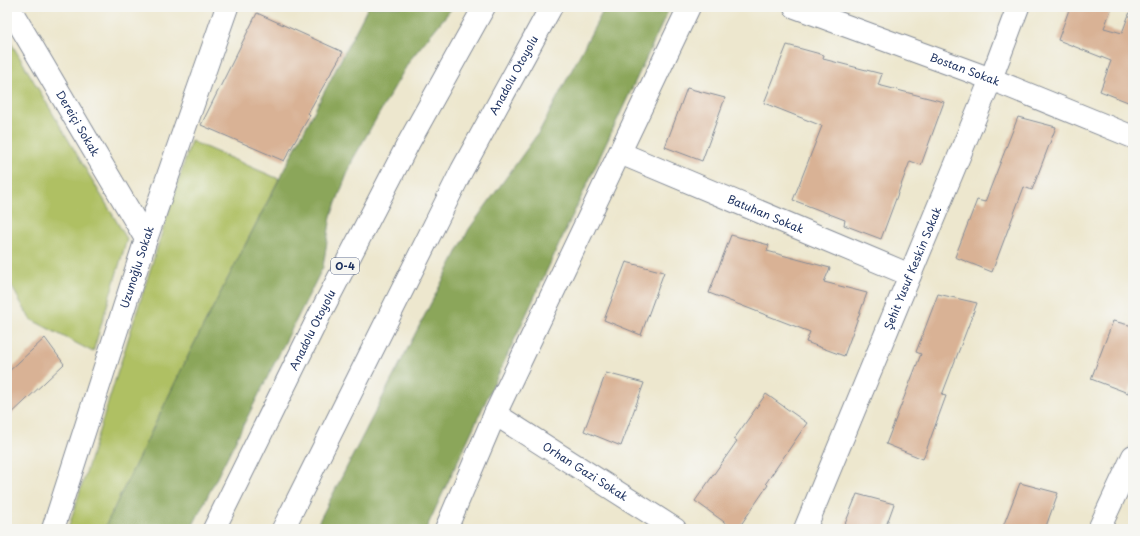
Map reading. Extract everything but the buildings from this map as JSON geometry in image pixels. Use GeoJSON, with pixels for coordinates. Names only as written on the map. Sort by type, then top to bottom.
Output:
{"type":"FeatureCollection","features":[{"type":"Feature","properties":{"kind":"main road","name":"Dereiçi Sokak"},"geometry":{"type":"LineString","coordinates":[[9,7],[146,239]]}},
{"type":"Feature","properties":{"kind":"main road","name":"Uzunoğlu Sokak"},"geometry":{"type":"LineString","coordinates":[[52,529],[146,239],[227,7]]}},
{"type":"Feature","properties":{"kind":"main road","name":"Anadolu Otoyolu"},"geometry":{"type":"LineString","coordinates":[[214,529],[324,307],[409,142],[484,7]]}},
{"type":"Feature","properties":{"kind":"main road","name":"Anadolu Otoyolu"},"geometry":{"type":"LineString","coordinates":[[283,529],[462,170],[550,7]]}},
{"type":"Feature","properties":{"kind":"main road"},"geometry":{"type":"LineString","coordinates":[[446,529],[495,414],[689,7]]}},
{"type":"Feature","properties":{"kind":"main road","name":"Bostan Sokak"},"geometry":{"type":"LineString","coordinates":[[795,7],[991,79],[1133,137]]}},
{"type":"Feature","properties":{"kind":"main road","name":"Şehit Yusuf Keskin Sokak"},"geometry":{"type":"LineString","coordinates":[[805,529],[991,79],[1018,7]]}},
{"type":"Feature","properties":{"kind":"main road","name":"Batuhan Sokak"},"geometry":{"type":"LineString","coordinates":[[620,152],[910,275]]}},
{"type":"Feature","properties":{"kind":"main road","name":"Orhan Gazi Sokak"},"geometry":{"type":"LineString","coordinates":[[495,414],[675,529]]}},
{"type":"Feature","properties":{"kind":"main road"},"geometry":{"type":"LineString","coordinates":[[1099,529],[1133,456]]}},
{"type":"Feature","properties":{"kind":"green space"},"geometry":{"type":"Polygon","coordinates":[[[368,7],[453,7],[410,60],[353,159],[331,216],[323,267],[191,529],[104,529],[191,350],[368,7]]]}},
{"type":"Feature","properties":{"kind":"green space"},"geometry":{"type":"Polygon","coordinates":[[[605,7],[670,7],[426,529],[315,529],[469,229],[539,132],[605,7]]]}},
{"type":"Feature","properties":{"kind":"green space"},"geometry":{"type":"Polygon","coordinates":[[[7,36],[127,239],[93,352],[30,319],[7,278],[7,36]]]}},
{"type":"Feature","properties":{"kind":"green space"},"geometry":{"type":"Polygon","coordinates":[[[191,141],[279,179],[191,350],[104,529],[68,529],[191,141]]]}}]}
